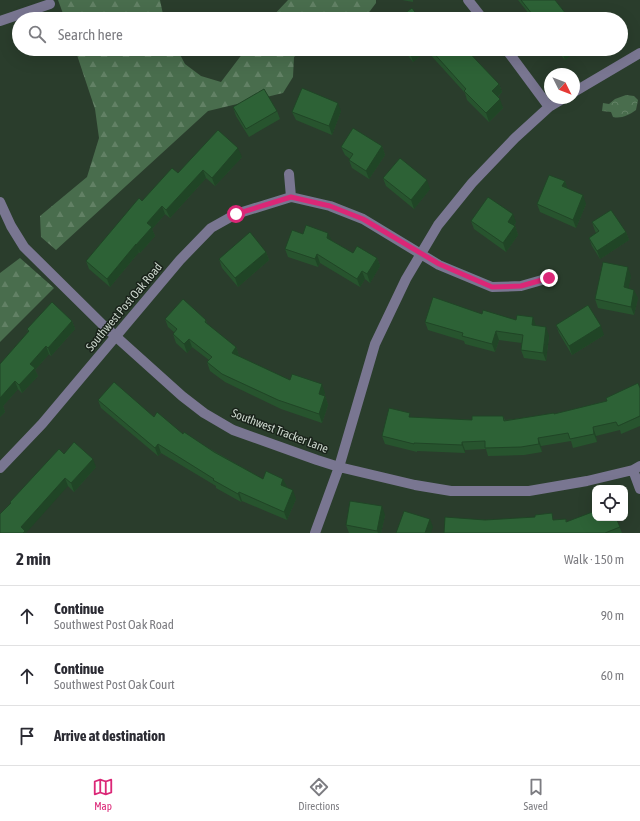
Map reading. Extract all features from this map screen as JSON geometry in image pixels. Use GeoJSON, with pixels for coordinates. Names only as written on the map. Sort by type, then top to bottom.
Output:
{"type":"FeatureCollection","features":[{"type":"Feature","properties":{"kind":"street"},"geometry":{"type":"LineString","coordinates":[[468,0],[477,12]]}},
{"type":"Feature","properties":{"kind":"street"},"geometry":{"type":"LineString","coordinates":[[25,12],[50,4]]}},
{"type":"Feature","properties":{"kind":"street"},"geometry":{"type":"LineString","coordinates":[[0,20],[12,16]]}},
{"type":"Feature","properties":{"kind":"street"},"geometry":{"type":"LineString","coordinates":[[580,88],[640,53]]}},
{"type":"Feature","properties":{"kind":"street"},"geometry":{"type":"LineString","coordinates":[[511,56],[549,107]]}},
{"type":"Feature","properties":{"kind":"street"},"geometry":{"type":"LineString","coordinates":[[314,533],[339,467],[375,344],[406,279],[438,225],[472,183],[515,138],[554,104]]}},
{"type":"Feature","properties":{"kind":"street"},"geometry":{"type":"LineString","coordinates":[[289,174],[291,197],[330,206],[363,219],[420,254],[492,287],[521,286],[549,278]]}},
{"type":"Feature","properties":{"kind":"street","name":"Southwest Post Oak Road"},"geometry":{"type":"LineString","coordinates":[[0,468],[42,424],[180,260],[211,228],[236,214],[291,197]]}},
{"type":"Feature","properties":{"kind":"street","name":"Southwest Tracker Lane"},"geometry":{"type":"LineString","coordinates":[[0,202],[11,226],[24,247],[116,337],[182,396],[204,413],[233,430],[339,467],[415,485],[451,491],[529,491],[587,481],[637,468]]}},
{"type":"Feature","properties":{"kind":"street"},"geometry":{"type":"LineString","coordinates":[[637,468],[640,489]]}},
{"type":"Feature","properties":{"kind":"green space"},"geometry":{"type":"Polygon","coordinates":[[[58,0],[160,0],[163,12],[62,12],[58,0]]]}},
{"type":"Feature","properties":{"kind":"green space"},"geometry":{"type":"Polygon","coordinates":[[[288,0],[376,0],[376,3],[369,12],[277,12],[288,0]]]}},
{"type":"Feature","properties":{"kind":"green space"},"geometry":{"type":"Polygon","coordinates":[[[77,56],[181,56],[185,64],[201,76],[221,82],[241,56],[295,56],[294,57],[293,77],[283,93],[208,111],[56,250],[41,237],[40,216],[87,177],[99,138],[95,109],[77,56]]]}},
{"type":"Feature","properties":{"kind":"green space"},"geometry":{"type":"Polygon","coordinates":[[[626,95],[634,96],[638,100],[636,110],[633,112],[625,116],[613,117],[611,112],[602,111],[603,103],[609,104],[615,99],[626,95]]]}},
{"type":"Feature","properties":{"kind":"green space"},"geometry":{"type":"Polygon","coordinates":[[[20,258],[54,288],[0,342],[0,273],[20,258]]]}},
{"type":"Feature","properties":{"kind":"building"},"geometry":{"type":"Polygon","coordinates":[[[521,0],[555,0],[564,12],[530,12],[521,0]]]}},
{"type":"Feature","properties":{"kind":"building"},"geometry":{"type":"Polygon","coordinates":[[[412,8],[415,12],[407,12],[412,8]]]}},
{"type":"Feature","properties":{"kind":"building"},"geometry":{"type":"Polygon","coordinates":[[[436,56],[473,56],[499,84],[492,91],[500,99],[486,113],[464,91],[466,89],[436,56]]]}},
{"type":"Feature","properties":{"kind":"building"},"geometry":{"type":"Polygon","coordinates":[[[302,88],[338,103],[329,126],[292,112],[302,88]]]}},
{"type":"Feature","properties":{"kind":"building"},"geometry":{"type":"Polygon","coordinates":[[[264,89],[277,111],[246,129],[233,107],[264,89]]]}},
{"type":"Feature","properties":{"kind":"building"},"geometry":{"type":"Polygon","coordinates":[[[353,128],[382,146],[366,171],[349,160],[353,154],[341,147],[353,128]]]}},
{"type":"Feature","properties":{"kind":"building"},"geometry":{"type":"Polygon","coordinates":[[[218,130],[238,148],[212,178],[203,170],[166,210],[162,206],[147,223],[152,227],[107,279],[86,261],[139,198],[142,201],[172,168],[178,173],[218,130]]]}},
{"type":"Feature","properties":{"kind":"building"},"geometry":{"type":"Polygon","coordinates":[[[400,158],[427,180],[411,200],[383,178],[400,158]]]}},
{"type":"Feature","properties":{"kind":"building"},"geometry":{"type":"Polygon","coordinates":[[[549,175],[565,181],[562,186],[583,195],[573,220],[537,204],[549,175]]]}},
{"type":"Feature","properties":{"kind":"building"},"geometry":{"type":"Polygon","coordinates":[[[488,197],[513,214],[508,222],[515,226],[503,243],[471,221],[488,197]]]}},
{"type":"Feature","properties":{"kind":"building"},"geometry":{"type":"Polygon","coordinates":[[[611,210],[626,232],[597,251],[589,238],[599,231],[592,222],[611,210]]]}},
{"type":"Feature","properties":{"kind":"building"},"geometry":{"type":"Polygon","coordinates":[[[306,225],[328,233],[327,238],[353,253],[357,246],[377,258],[367,274],[362,271],[357,279],[317,254],[315,259],[285,249],[292,230],[303,234],[306,225]]]}},
{"type":"Feature","properties":{"kind":"building"},"geometry":{"type":"Polygon","coordinates":[[[250,232],[266,252],[235,278],[219,259],[250,232]]]}},
{"type":"Feature","properties":{"kind":"building"},"geometry":{"type":"Polygon","coordinates":[[[603,262],[628,267],[624,287],[634,290],[631,307],[595,299],[603,262]]]}},
{"type":"Feature","properties":{"kind":"building"},"geometry":{"type":"Polygon","coordinates":[[[433,297],[482,314],[483,310],[516,320],[517,315],[533,317],[532,325],[546,327],[543,353],[521,350],[523,335],[496,331],[492,344],[462,336],[463,333],[425,322],[433,297]]]}},
{"type":"Feature","properties":{"kind":"building"},"geometry":{"type":"Polygon","coordinates":[[[183,299],[206,320],[205,322],[236,347],[232,353],[290,380],[292,374],[322,384],[319,394],[325,396],[319,414],[278,400],[222,374],[207,362],[212,357],[189,339],[184,344],[173,334],[177,329],[165,319],[183,299]]]}},
{"type":"Feature","properties":{"kind":"building"},"geometry":{"type":"Polygon","coordinates":[[[52,302],[72,321],[48,348],[46,346],[30,364],[35,368],[19,385],[15,381],[0,398],[0,364],[29,331],[27,329],[52,302]]]}},
{"type":"Feature","properties":{"kind":"building"},"geometry":{"type":"Polygon","coordinates":[[[588,305],[601,326],[569,346],[556,325],[588,305]]]}},
{"type":"Feature","properties":{"kind":"building"},"geometry":{"type":"Polygon","coordinates":[[[114,382],[154,417],[157,412],[183,434],[184,432],[214,452],[263,479],[266,471],[283,479],[281,485],[293,490],[284,512],[239,492],[238,494],[213,480],[214,479],[158,444],[155,448],[98,400],[114,382]]]}},
{"type":"Feature","properties":{"kind":"building"},"geometry":{"type":"Polygon","coordinates":[[[638,383],[640,388],[640,416],[618,426],[616,422],[593,427],[594,434],[570,439],[568,433],[538,438],[539,444],[521,447],[485,448],[485,441],[462,442],[462,445],[414,444],[382,436],[389,408],[410,413],[409,417],[472,420],[472,416],[503,416],[504,421],[554,414],[607,401],[606,398],[638,383]]]}},
{"type":"Feature","properties":{"kind":"building"},"geometry":{"type":"Polygon","coordinates":[[[74,442],[93,459],[71,483],[65,478],[21,527],[25,531],[23,533],[0,533],[0,514],[59,449],[64,454],[74,442]]]}},
{"type":"Feature","properties":{"kind":"building"},"geometry":{"type":"Polygon","coordinates":[[[350,501],[382,506],[377,531],[346,525],[350,501]]]}},
{"type":"Feature","properties":{"kind":"building"},"geometry":{"type":"Polygon","coordinates":[[[404,511],[430,519],[425,533],[396,533],[404,511]]]}},
{"type":"Feature","properties":{"kind":"building"},"geometry":{"type":"Polygon","coordinates":[[[592,512],[592,521],[617,521],[620,527],[605,533],[444,533],[445,517],[485,520],[535,517],[535,515],[552,513],[553,520],[566,519],[566,522],[592,512]]]}},
{"type":"Feature","properties":{"kind":"route"},"geometry":{"type":"LineString","coordinates":[[236,214],[264,204],[291,197],[330,206],[363,219],[420,254],[492,287],[521,286],[549,278]]}}]}
